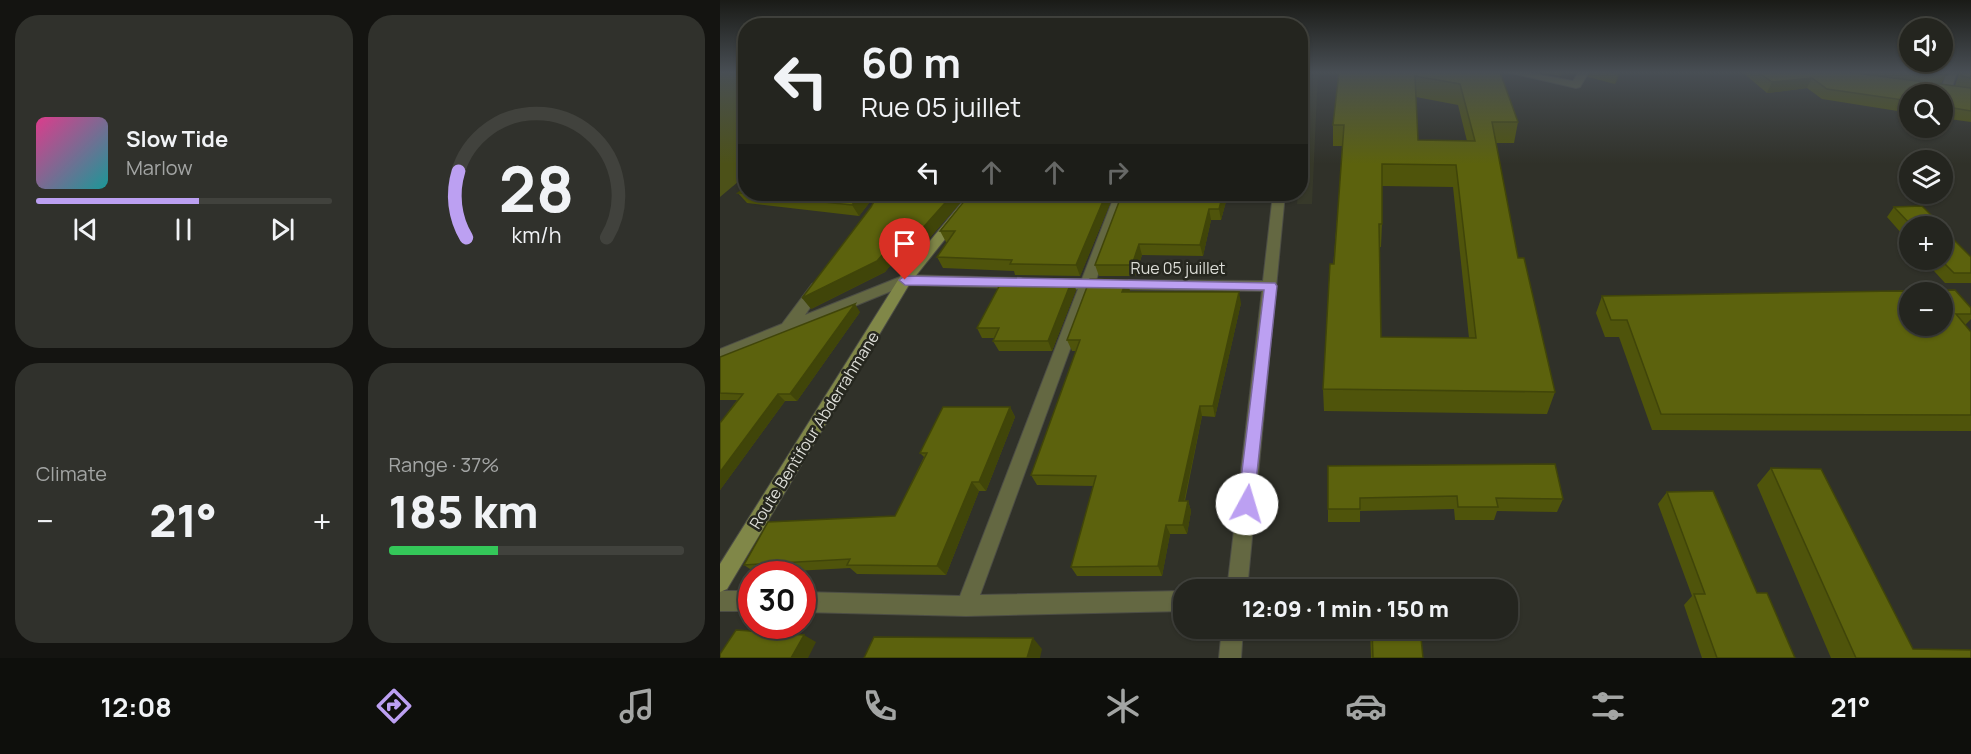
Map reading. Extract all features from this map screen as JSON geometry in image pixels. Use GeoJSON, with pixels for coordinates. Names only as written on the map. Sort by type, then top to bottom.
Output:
{"type":"FeatureCollection","features":[{"type":"Feature","properties":{"kind":"main road","name":"Route Bentifour Abderrahmane"},"geometry":{"type":"LineString","coordinates":[[720,582],[905,280],[969,201]]}},
{"type":"Feature","properties":{"kind":"street"},"geometry":{"type":"LineString","coordinates":[[966,606],[1118,201]]}},
{"type":"Feature","properties":{"kind":"street"},"geometry":{"type":"LineString","coordinates":[[1238,579],[1278,201]]}},
{"type":"Feature","properties":{"kind":"street"},"geometry":{"type":"LineString","coordinates":[[787,328],[827,273]]}},
{"type":"Feature","properties":{"kind":"street","name":"Rue 05 juillet"},"geometry":{"type":"LineString","coordinates":[[905,280],[1087,285],[1271,286]]}},
{"type":"Feature","properties":{"kind":"street"},"geometry":{"type":"LineString","coordinates":[[720,355],[905,280]]}},
{"type":"Feature","properties":{"kind":"street"},"geometry":{"type":"LineString","coordinates":[[720,601],[738,602]]}},
{"type":"Feature","properties":{"kind":"street"},"geometry":{"type":"LineString","coordinates":[[816,602],[966,606],[1173,601]]}},
{"type":"Feature","properties":{"kind":"street"},"geometry":{"type":"LineString","coordinates":[[1230,658],[1232,639]]}},
{"type":"Feature","properties":{"kind":"shaded area"},"geometry":{"type":"Polygon","coordinates":[[[1308,103],[1317,103],[1312,204],[1297,204],[1297,201],[1308,201],[1308,103]]]}},
{"type":"Feature","properties":{"kind":"green space"},"geometry":{"type":"Polygon","coordinates":[[[720,103],[738,103],[738,182],[720,197],[720,103]]]}},
{"type":"Feature","properties":{"kind":"building"},"geometry":{"type":"Polygon","coordinates":[[[1336,103],[1416,103],[1418,140],[1475,141],[1465,103],[1511,103],[1518,122],[1492,122],[1518,258],[1524,258],[1555,392],[1323,389],[1330,264],[1334,264],[1344,125],[1333,125],[1336,103]],[[1382,164],[1382,224],[1379,224],[1381,337],[1476,338],[1456,165],[1382,164]]]}},
{"type":"Feature","properties":{"kind":"building"},"geometry":{"type":"Polygon","coordinates":[[[1953,103],[1971,103],[1971,111],[1953,108],[1953,103]]]}},
{"type":"Feature","properties":{"kind":"building"},"geometry":{"type":"Polygon","coordinates":[[[814,201],[855,201],[852,205],[814,201]]]}},
{"type":"Feature","properties":{"kind":"building"},"geometry":{"type":"Polygon","coordinates":[[[874,201],[947,201],[920,231],[904,230],[877,261],[802,298],[874,201]]]}},
{"type":"Feature","properties":{"kind":"building"},"geometry":{"type":"Polygon","coordinates":[[[964,201],[1103,201],[1076,265],[1010,264],[1012,260],[937,257],[955,231],[940,231],[964,201]]]}},
{"type":"Feature","properties":{"kind":"building"},"geometry":{"type":"Polygon","coordinates":[[[1119,201],[1221,201],[1219,209],[1209,209],[1200,245],[1139,244],[1132,265],[1095,265],[1119,201]]]}},
{"type":"Feature","properties":{"kind":"building"},"geometry":{"type":"Polygon","coordinates":[[[1922,206],[1932,216],[1903,216],[1894,207],[1922,206]]]}},
{"type":"Feature","properties":{"kind":"building"},"geometry":{"type":"Polygon","coordinates":[[[1953,239],[1971,257],[1971,273],[1954,273],[1951,270],[1953,270],[1953,239]]]}},
{"type":"Feature","properties":{"kind":"building"},"geometry":{"type":"Polygon","coordinates":[[[1003,279],[1072,280],[1048,341],[993,341],[999,328],[977,328],[1003,279]]]}},
{"type":"Feature","properties":{"kind":"building"},"geometry":{"type":"Polygon","coordinates":[[[1090,279],[1127,280],[1122,292],[1239,292],[1213,406],[1200,406],[1179,501],[1188,501],[1183,525],[1166,525],[1158,566],[1071,567],[1096,476],[1031,475],[1080,340],[1067,340],[1090,279]]]}},
{"type":"Feature","properties":{"kind":"building"},"geometry":{"type":"Polygon","coordinates":[[[1953,290],[1955,290],[1971,308],[1971,314],[1956,314],[1971,332],[1971,415],[1661,414],[1627,320],[1611,320],[1602,296],[1899,291],[1899,336],[1953,336],[1953,290]]]}},
{"type":"Feature","properties":{"kind":"building"},"geometry":{"type":"Polygon","coordinates":[[[855,304],[790,394],[778,394],[720,472],[720,423],[743,394],[720,393],[720,357],[855,304]]]}},
{"type":"Feature","properties":{"kind":"building"},"geometry":{"type":"Polygon","coordinates":[[[943,407],[1010,407],[979,482],[972,482],[937,566],[847,565],[850,559],[746,561],[768,522],[895,516],[927,453],[920,453],[943,407]]]}},
{"type":"Feature","properties":{"kind":"building"},"geometry":{"type":"Polygon","coordinates":[[[1555,464],[1563,499],[1496,498],[1498,507],[1458,507],[1457,496],[1360,498],[1360,509],[1328,509],[1328,466],[1555,464]]]}},
{"type":"Feature","properties":{"kind":"building"},"geometry":{"type":"Polygon","coordinates":[[[1771,468],[1821,469],[1913,649],[1971,650],[1971,658],[1856,658],[1771,468]]]}},
{"type":"Feature","properties":{"kind":"building"},"geometry":{"type":"Polygon","coordinates":[[[1713,491],[1757,593],[1767,593],[1795,658],[1717,658],[1694,594],[1705,594],[1667,492],[1713,491]]]}},
{"type":"Feature","properties":{"kind":"building"},"geometry":{"type":"Polygon","coordinates":[[[736,630],[738,630],[738,639],[802,639],[791,658],[720,658],[720,654],[736,630]]]}},
{"type":"Feature","properties":{"kind":"building"},"geometry":{"type":"Polygon","coordinates":[[[874,637],[1033,638],[1027,658],[864,658],[874,637]]]}},
{"type":"Feature","properties":{"kind":"building"},"geometry":{"type":"Polygon","coordinates":[[[1372,639],[1421,639],[1423,658],[1373,658],[1372,639]]]}},
{"type":"Feature","properties":{"kind":"route"},"geometry":{"type":"LineString","coordinates":[[905,280],[1087,285],[1271,286],[1247,504]]}}]}
